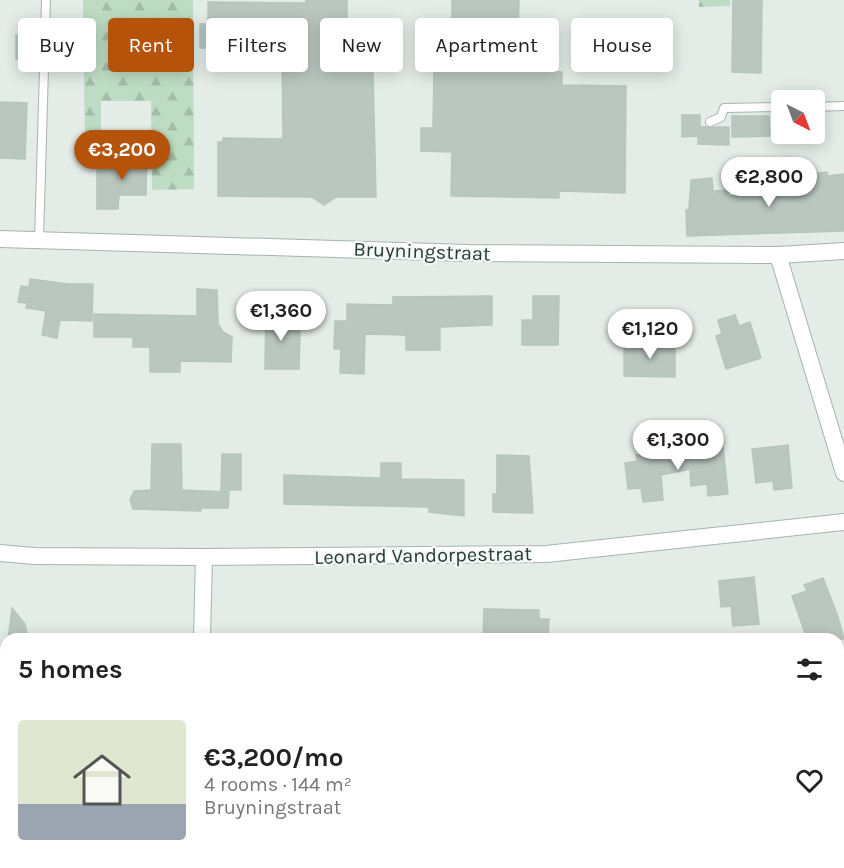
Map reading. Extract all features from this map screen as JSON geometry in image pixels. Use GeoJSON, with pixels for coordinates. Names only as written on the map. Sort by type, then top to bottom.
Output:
{"type":"FeatureCollection","features":[{"type":"Feature","properties":{"kind":"street","name":"Bruyningstraat"},"geometry":{"type":"LineString","coordinates":[[0,239],[467,254],[778,255],[844,251]]}},
{"type":"Feature","properties":{"kind":"street"},"geometry":{"type":"LineString","coordinates":[[778,255],[844,473]]}},
{"type":"Feature","properties":{"kind":"street","name":"Leonard Vandorpestraat"},"geometry":{"type":"LineString","coordinates":[[0,553],[34,556],[204,557],[546,554],[844,522]]}},
{"type":"Feature","properties":{"kind":"street"},"geometry":{"type":"LineString","coordinates":[[202,633],[204,557]]}},
{"type":"Feature","properties":{"kind":"lane"},"geometry":{"type":"LineString","coordinates":[[39,240],[46,0]]}},
{"type":"Feature","properties":{"kind":"lane"},"geometry":{"type":"LineString","coordinates":[[825,107],[844,106]]}},
{"type":"Feature","properties":{"kind":"lane"},"geometry":{"type":"LineString","coordinates":[[710,122],[721,117],[724,108],[771,107]]}},
{"type":"Feature","properties":{"kind":"green space"},"geometry":{"type":"Polygon","coordinates":[[[83,0],[193,0],[193,18],[108,18],[108,72],[193,72],[194,189],[152,190],[151,101],[101,101],[101,150],[85,151],[84,72],[96,72],[96,18],[83,18],[83,0]]]}},
{"type":"Feature","properties":{"kind":"green space"},"geometry":{"type":"Polygon","coordinates":[[[699,0],[730,0],[730,6],[699,7],[699,0]]]}},
{"type":"Feature","properties":{"kind":"building"},"geometry":{"type":"Polygon","coordinates":[[[306,0],[347,0],[347,18],[320,18],[320,72],[373,73],[376,197],[336,197],[324,205],[312,197],[218,196],[218,142],[223,142],[223,138],[283,139],[282,72],[308,72],[308,18],[208,18],[208,2],[306,3],[306,0]]]}},
{"type":"Feature","properties":{"kind":"building"},"geometry":{"type":"Polygon","coordinates":[[[452,0],[519,0],[518,18],[452,18],[452,0]]]}},
{"type":"Feature","properties":{"kind":"building"},"geometry":{"type":"Polygon","coordinates":[[[733,0],[762,0],[761,73],[732,72],[733,0]]]}},
{"type":"Feature","properties":{"kind":"building"},"geometry":{"type":"Polygon","coordinates":[[[200,24],[206,24],[206,48],[200,48],[200,24]]]}},
{"type":"Feature","properties":{"kind":"building"},"geometry":{"type":"Polygon","coordinates":[[[16,35],[18,35],[18,59],[16,59],[16,35]]]}},
{"type":"Feature","properties":{"kind":"building"},"geometry":{"type":"Polygon","coordinates":[[[434,72],[562,72],[562,85],[626,86],[625,193],[559,191],[559,198],[451,196],[452,152],[421,151],[421,128],[433,128],[434,72]]]}},
{"type":"Feature","properties":{"kind":"building"},"geometry":{"type":"Polygon","coordinates":[[[0,102],[27,103],[25,159],[0,158],[0,102]]]}},
{"type":"Feature","properties":{"kind":"building"},"geometry":{"type":"Polygon","coordinates":[[[682,115],[700,115],[700,127],[729,127],[729,145],[698,144],[698,136],[682,137],[682,115]]]}},
{"type":"Feature","properties":{"kind":"building"},"geometry":{"type":"Polygon","coordinates":[[[732,116],[769,116],[770,136],[732,137],[732,116]]]}},
{"type":"Feature","properties":{"kind":"building"},"geometry":{"type":"Polygon","coordinates":[[[132,148],[147,148],[146,195],[119,195],[118,209],[97,209],[97,170],[132,167],[132,148]]]}},
{"type":"Feature","properties":{"kind":"building"},"geometry":{"type":"Polygon","coordinates":[[[827,172],[827,176],[844,174],[844,231],[687,236],[686,210],[689,209],[691,180],[712,178],[713,191],[729,190],[728,196],[753,195],[782,193],[781,177],[827,172]]]}},
{"type":"Feature","properties":{"kind":"building"},"geometry":{"type":"Polygon","coordinates":[[[30,279],[67,284],[93,284],[92,321],[60,320],[57,338],[42,335],[46,311],[26,308],[27,303],[18,302],[21,286],[29,287],[30,279]]]}},
{"type":"Feature","properties":{"kind":"building"},"geometry":{"type":"Polygon","coordinates":[[[197,289],[217,290],[218,324],[223,332],[232,337],[231,362],[180,361],[180,372],[150,372],[150,347],[133,347],[133,337],[94,337],[94,314],[197,316],[197,289]]]}},
{"type":"Feature","properties":{"kind":"building"},"geometry":{"type":"Polygon","coordinates":[[[492,296],[492,325],[440,327],[440,350],[406,350],[406,335],[365,334],[364,374],[340,373],[341,349],[334,349],[335,321],[347,321],[347,304],[393,305],[393,297],[492,296]]]}},
{"type":"Feature","properties":{"kind":"building"},"geometry":{"type":"Polygon","coordinates":[[[533,296],[559,296],[558,345],[522,345],[522,320],[533,320],[533,296]]]}},
{"type":"Feature","properties":{"kind":"building"},"geometry":{"type":"Polygon","coordinates":[[[266,311],[290,312],[290,327],[298,327],[300,334],[299,369],[265,369],[266,311]]]}},
{"type":"Feature","properties":{"kind":"building"},"geometry":{"type":"Polygon","coordinates":[[[735,315],[739,326],[750,322],[761,358],[726,369],[716,336],[722,334],[718,320],[735,315]]]}},
{"type":"Feature","properties":{"kind":"building"},"geometry":{"type":"Polygon","coordinates":[[[624,343],[675,344],[675,377],[624,376],[624,343]]]}},
{"type":"Feature","properties":{"kind":"building"},"geometry":{"type":"Polygon","coordinates":[[[152,444],[181,444],[182,490],[229,492],[228,508],[201,508],[201,511],[133,509],[130,500],[134,491],[151,490],[152,444]]]}},
{"type":"Feature","properties":{"kind":"building"},"geometry":{"type":"Polygon","coordinates":[[[788,445],[792,488],[774,490],[773,481],[756,483],[752,449],[788,445]]]}},
{"type":"Feature","properties":{"kind":"building"},"geometry":{"type":"Polygon","coordinates":[[[723,447],[728,494],[708,496],[707,484],[691,486],[690,469],[661,475],[663,500],[643,502],[641,488],[628,489],[625,463],[637,461],[636,455],[723,447]]]}},
{"type":"Feature","properties":{"kind":"building"},"geometry":{"type":"Polygon","coordinates":[[[222,454],[241,454],[241,490],[221,490],[222,454]]]}},
{"type":"Feature","properties":{"kind":"building"},"geometry":{"type":"Polygon","coordinates":[[[497,455],[529,456],[533,513],[493,512],[493,494],[497,494],[497,455]]]}},
{"type":"Feature","properties":{"kind":"building"},"geometry":{"type":"Polygon","coordinates":[[[381,463],[401,463],[401,479],[464,480],[464,516],[429,512],[429,507],[284,504],[284,475],[381,478],[381,463]]]}},
{"type":"Feature","properties":{"kind":"building"},"geometry":{"type":"Polygon","coordinates":[[[754,577],[759,624],[733,626],[731,606],[721,607],[719,581],[754,577]]]}},
{"type":"Feature","properties":{"kind":"building"},"geometry":{"type":"Polygon","coordinates":[[[823,578],[842,633],[805,633],[792,596],[807,591],[804,585],[823,578]]]}},
{"type":"Feature","properties":{"kind":"building"},"geometry":{"type":"Polygon","coordinates":[[[12,608],[25,624],[27,633],[9,633],[12,608]]]}},
{"type":"Feature","properties":{"kind":"building"},"geometry":{"type":"Polygon","coordinates":[[[484,609],[539,610],[539,619],[549,619],[548,633],[483,633],[484,609]]]}}]}
